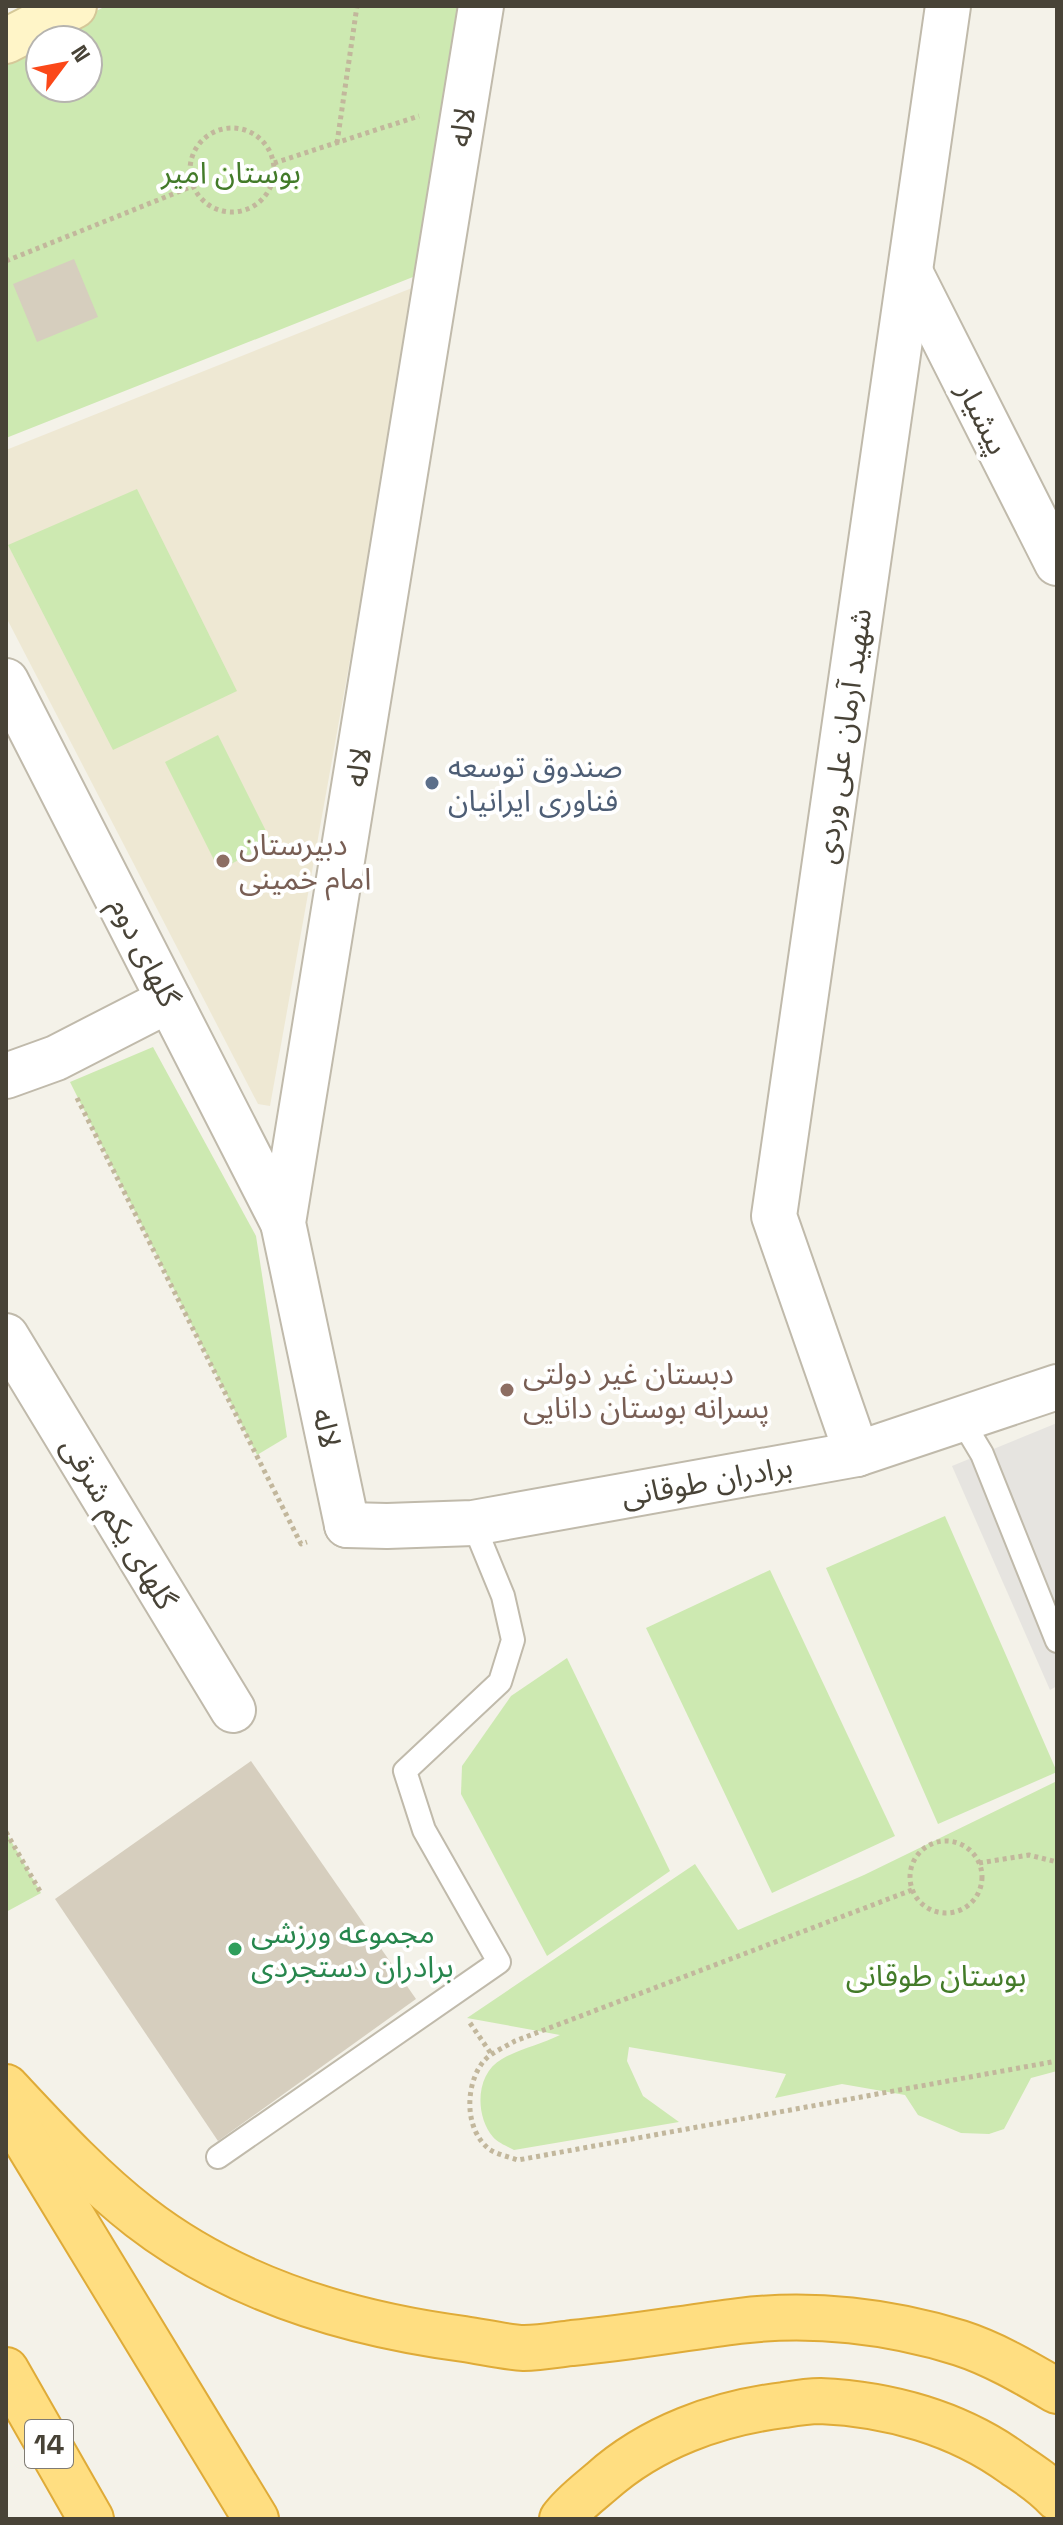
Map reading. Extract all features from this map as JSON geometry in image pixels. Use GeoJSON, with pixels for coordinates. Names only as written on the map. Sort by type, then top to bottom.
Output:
{"type":"FeatureCollection","features":[{"type":"Feature","properties":{"kind":"highway"},"geometry":{"type":"LineString","coordinates":[[6,2087],[93,2177],[141,2218],[192,2253],[314,2307],[403,2330],[524,2348],[618,2339],[740,2321],[824,2318],[894,2327],[961,2344],[1014,2366],[1057,2391]]}},
{"type":"Feature","properties":{"kind":"highway"},"geometry":{"type":"LineString","coordinates":[[6,2109],[256,2519]]}},
{"type":"Feature","properties":{"kind":"highway","name":"14"},"geometry":{"type":"LineString","coordinates":[[6,2370],[91,2519]]}},
{"type":"Feature","properties":{"kind":"highway"},"geometry":{"type":"LineString","coordinates":[[562,2519],[616,2468],[696,2425],[770,2406],[817,2401],[896,2411],[967,2434],[999,2452],[1050,2489],[1057,2498]]}},
{"type":"Feature","properties":{"kind":"main road"},"geometry":{"type":"LineString","coordinates":[[6,41],[74,6]]}},
{"type":"Feature","properties":{"kind":"street","name":"لاله"},"geometry":{"type":"LineString","coordinates":[[347,1525],[283,1223],[481,6]]}},
{"type":"Feature","properties":{"kind":"street","name":"شهید آرمان علی وردی"},"geometry":{"type":"LineString","coordinates":[[857,1454],[774,1216],[948,6]]}},
{"type":"Feature","properties":{"kind":"street","name":"پیشیار"},"geometry":{"type":"LineString","coordinates":[[910,272],[1057,563]]}},
{"type":"Feature","properties":{"kind":"street","name":"گلهای دوم"},"geometry":{"type":"LineString","coordinates":[[6,681],[283,1223]]}},
{"type":"Feature","properties":{"kind":"street"},"geometry":{"type":"LineString","coordinates":[[6,1076],[56,1058],[169,1000]]}},
{"type":"Feature","properties":{"kind":"street","name":"گلهای یکم شرقی"},"geometry":{"type":"LineString","coordinates":[[6,1336],[233,1710]]}},
{"type":"Feature","properties":{"kind":"street","name":"برادران طوقانی"},"geometry":{"type":"LineString","coordinates":[[347,1525],[473,1523],[857,1454],[1057,1387]]}},
{"type":"Feature","properties":{"kind":"lane"},"geometry":{"type":"LineString","coordinates":[[961,1419],[982,1454],[1057,1641]]}},
{"type":"Feature","properties":{"kind":"lane"},"geometry":{"type":"LineString","coordinates":[[218,2157],[499,1962],[424,1830],[405,1771],[500,1682],[513,1640],[503,1596],[473,1523]]}},
{"type":"Feature","properties":{"kind":"path"},"geometry":{"type":"LineString","coordinates":[[337,143],[357,6]]}},
{"type":"Feature","properties":{"kind":"path"},"geometry":{"type":"LineString","coordinates":[[274,163],[466,101]]}},
{"type":"Feature","properties":{"kind":"path"},"geometry":{"type":"LineString","coordinates":[[221,129],[248,131],[261,139],[274,163],[275,177],[270,191],[251,209],[237,213],[211,207],[193,186],[191,158],[207,136],[221,129]]}},
{"type":"Feature","properties":{"kind":"path"},"geometry":{"type":"LineString","coordinates":[[6,261],[193,186]]}},
{"type":"Feature","properties":{"kind":"path"},"geometry":{"type":"LineString","coordinates":[[56,1058],[301,1544],[347,1525]]}},
{"type":"Feature","properties":{"kind":"path"},"geometry":{"type":"LineString","coordinates":[[6,1832],[41,1893]]}},
{"type":"Feature","properties":{"kind":"path"},"geometry":{"type":"LineString","coordinates":[[938,1842],[962,1845],[972,1852],[979,1863],[981,1886],[977,1896],[960,1911],[937,1912],[918,1900],[912,1890],[912,1866],[926,1847],[938,1842]]}},
{"type":"Feature","properties":{"kind":"path"},"geometry":{"type":"LineString","coordinates":[[979,1863],[1029,1855],[1057,1862]]}},
{"type":"Feature","properties":{"kind":"path"},"geometry":{"type":"LineString","coordinates":[[912,1890],[515,2041],[485,2058],[472,2079],[469,2104],[474,2128],[489,2149],[518,2160],[1057,2061]]}},
{"type":"Feature","properties":{"kind":"shaded area","name":"دبیرستان امام خمینی"},"geometry":{"type":"Polygon","coordinates":[[[417,286],[270,1106],[258,1104],[6,617],[6,450],[417,286]]]}},
{"type":"Feature","properties":{"kind":"shaded area"},"geometry":{"type":"Polygon","coordinates":[[[1057,1423],[1057,1686],[1050,1690],[952,1466],[1057,1423]]]}},
{"type":"Feature","properties":{"kind":"green space","name":"بوستان امیر"},"geometry":{"type":"Polygon","coordinates":[[[106,6],[461,6],[418,275],[6,438],[6,57],[24,48],[24,104],[104,104],[104,24],[71,24],[106,6]]]}},
{"type":"Feature","properties":{"kind":"green space"},"geometry":{"type":"Polygon","coordinates":[[[137,489],[237,691],[113,750],[8,545],[137,489]]]}},
{"type":"Feature","properties":{"kind":"green space"},"geometry":{"type":"Polygon","coordinates":[[[218,735],[272,843],[219,870],[165,762],[218,735]]]}},
{"type":"Feature","properties":{"kind":"green space"},"geometry":{"type":"Polygon","coordinates":[[[153,1047],[256,1236],[287,1437],[257,1455],[70,1082],[153,1047]]]}},
{"type":"Feature","properties":{"kind":"green space"},"geometry":{"type":"Polygon","coordinates":[[[945,1516],[1057,1772],[938,1824],[826,1568],[945,1516]]]}},
{"type":"Feature","properties":{"kind":"green space"},"geometry":{"type":"Polygon","coordinates":[[[770,1570],[895,1836],[772,1893],[646,1628],[770,1570]]]}},
{"type":"Feature","properties":{"kind":"green space"},"geometry":{"type":"Polygon","coordinates":[[[567,1658],[670,1871],[547,1956],[461,1794],[462,1766],[511,1696],[567,1658]]]}},
{"type":"Feature","properties":{"kind":"green space","name":"بوستان طوقانی"},"geometry":{"type":"Polygon","coordinates":[[[1057,1781],[1057,2071],[1031,2078],[1004,2129],[989,2134],[961,2133],[918,2115],[905,2095],[842,2084],[775,2098],[786,2074],[629,2047],[627,2061],[643,2096],[679,2122],[514,2150],[495,2139],[487,2128],[481,2096],[493,2066],[509,2055],[560,2035],[467,2018],[695,1864],[738,1930],[864,1875],[1057,1781]]]}},
{"type":"Feature","properties":{"kind":"green space"},"geometry":{"type":"Polygon","coordinates":[[[6,1832],[41,1893],[6,1912],[6,1832]]]}},
{"type":"Feature","properties":{"kind":"building"},"geometry":{"type":"Polygon","coordinates":[[[74,259],[98,317],[37,342],[13,284],[74,259]]]}},
{"type":"Feature","properties":{"kind":"building","name":"مجموعه ورزشی برادران دستجردی"},"geometry":{"type":"Polygon","coordinates":[[[251,1761],[416,1999],[218,2141],[55,1899],[251,1761]]]}},
{"type":"Feature","properties":{"kind":"place","name":"صندوق توسعه فناوری ایرانیان"},"geometry":{"type":"Point","coordinates":[432,783]}},
{"type":"Feature","properties":{"kind":"place","name":"دبیرستان امام خمینی"},"geometry":{"type":"Point","coordinates":[223,861]}},
{"type":"Feature","properties":{"kind":"place","name":"دبستان غیر دولتی پسرانه بوستان دانایی"},"geometry":{"type":"Point","coordinates":[507,1390]}},
{"type":"Feature","properties":{"kind":"place","name":"مجموعه ورزشی برادران دستجردی"},"geometry":{"type":"Point","coordinates":[235,1949]}}]}
